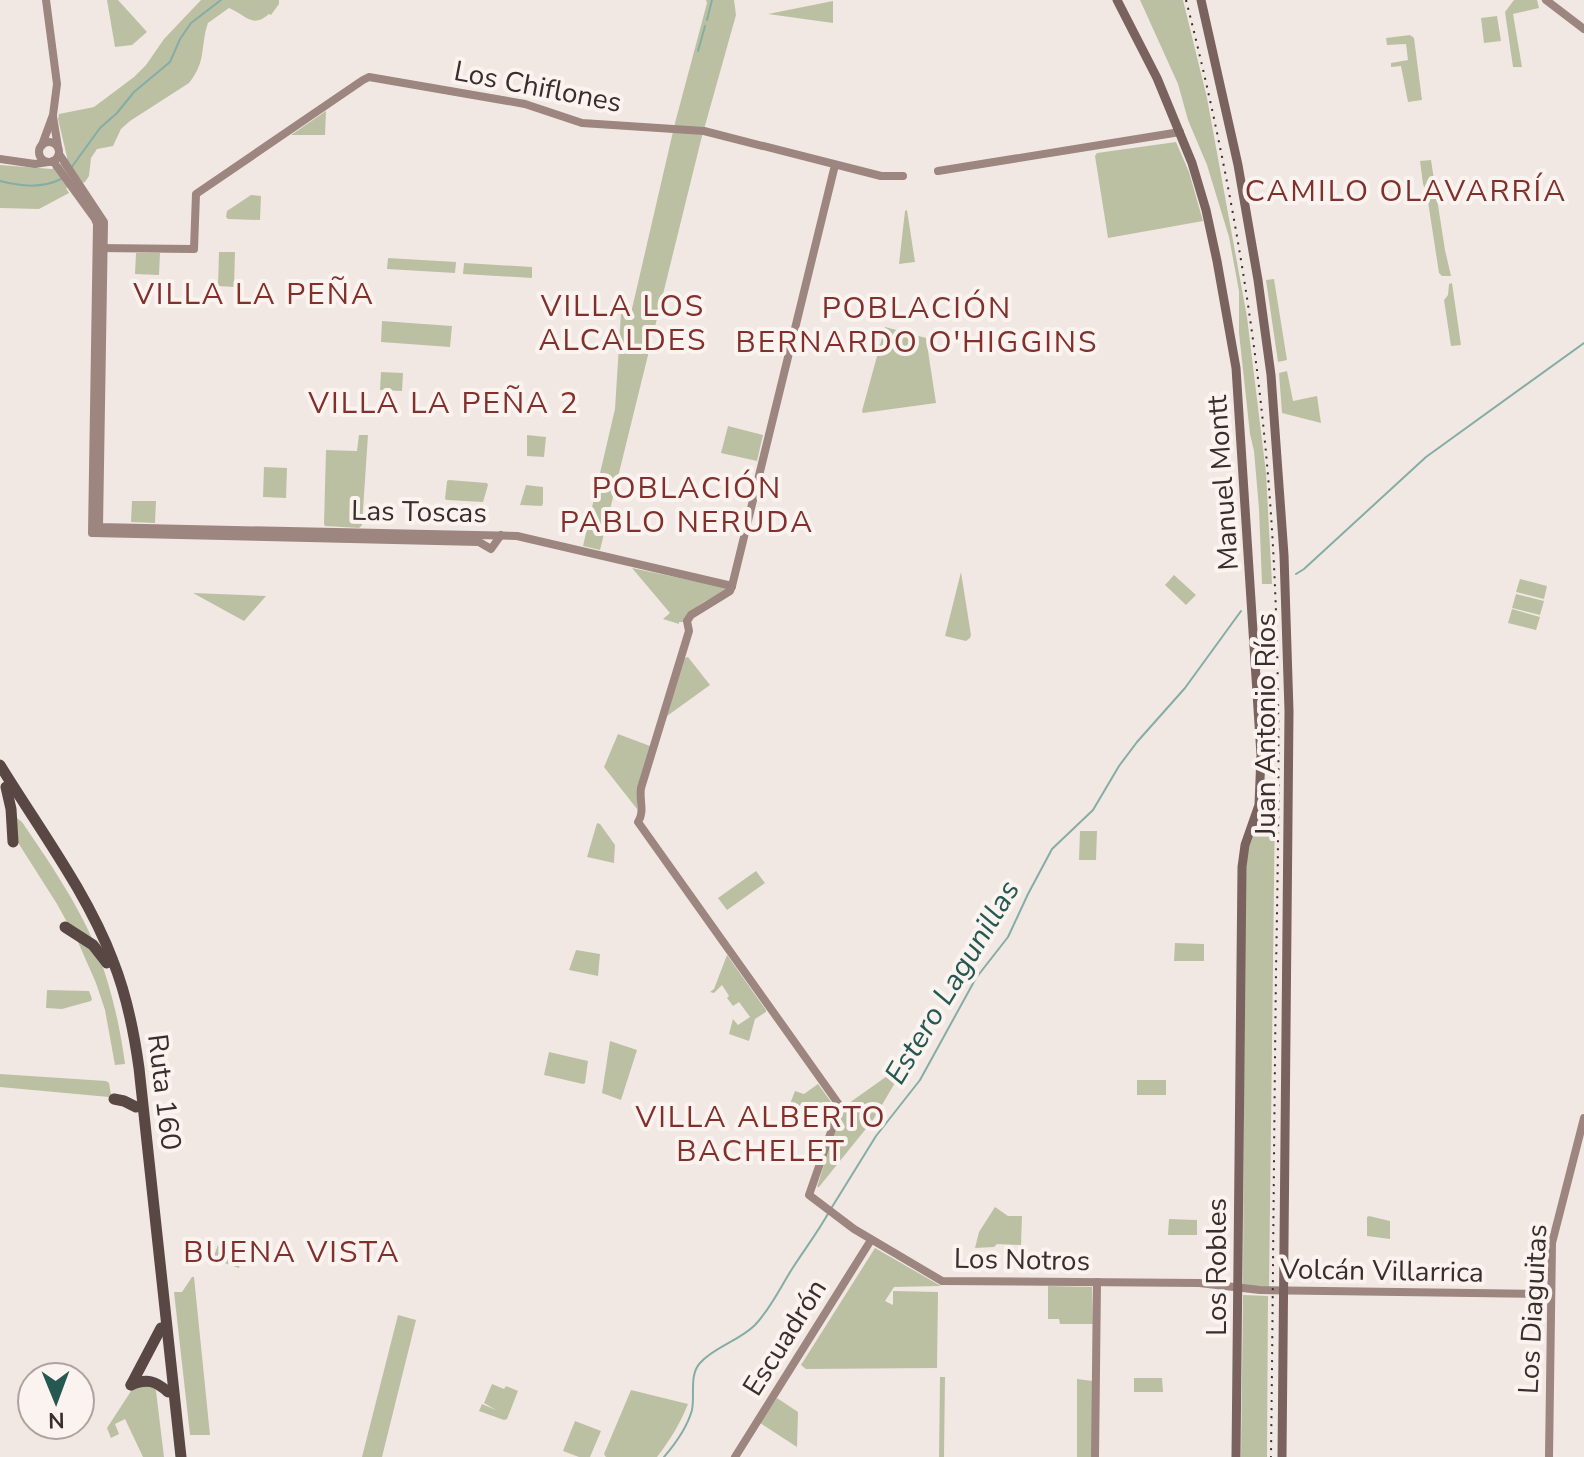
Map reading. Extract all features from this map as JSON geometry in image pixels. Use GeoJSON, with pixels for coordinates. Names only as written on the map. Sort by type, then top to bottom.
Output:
{"type":"FeatureCollection","features":[{"type":"Feature","properties":{"kind":"highway","name":"Ruta 160"},"geometry":{"type":"LineString","coordinates":[[0,765],[97,923],[113,959],[128,1009],[140,1078],[181,1457]]}},
{"type":"Feature","properties":{"kind":"highway","name":"Ruta 160"},"geometry":{"type":"LineString","coordinates":[[3,782],[81,908],[107,963],[125,1023],[175,1457]]}},
{"type":"Feature","properties":{"kind":"highway"},"geometry":{"type":"LineString","coordinates":[[3,782],[6,820],[13,842]]}},
{"type":"Feature","properties":{"kind":"highway"},"geometry":{"type":"LineString","coordinates":[[65,927],[93,945],[107,963]]}},
{"type":"Feature","properties":{"kind":"highway"},"geometry":{"type":"LineString","coordinates":[[114,1099],[136,1107]]}},
{"type":"Feature","properties":{"kind":"highway"},"geometry":{"type":"LineString","coordinates":[[161,1328],[131,1385],[150,1380],[168,1392]]}},
{"type":"Feature","properties":{"kind":"main road","name":"Manuel Montt"},"geometry":{"type":"LineString","coordinates":[[1117,0],[1152,66],[1192,163],[1206,210],[1236,368],[1261,755],[1260,801],[1242,862],[1240,1078]]}},
{"type":"Feature","properties":{"kind":"main road","name":"Juan Antonio Ríos"},"geometry":{"type":"LineString","coordinates":[[1201,0],[1238,165],[1258,280],[1271,375],[1284,555],[1289,711],[1282,1457]]}},
{"type":"Feature","properties":{"kind":"main road","name":"Los Robles"},"geometry":{"type":"LineString","coordinates":[[1236,1457],[1240,1078]]}},
{"type":"Feature","properties":{"kind":"street"},"geometry":{"type":"LineString","coordinates":[[46,0],[57,77],[53,115],[57,159]]}},
{"type":"Feature","properties":{"kind":"street"},"geometry":{"type":"LineString","coordinates":[[1546,0],[1584,29]]}},
{"type":"Feature","properties":{"kind":"street","name":"Los Chiflones"},"geometry":{"type":"LineString","coordinates":[[100,248],[194,249],[196,194],[369,77],[530,105],[582,123],[704,131],[886,177],[903,176]]}},
{"type":"Feature","properties":{"kind":"street"},"geometry":{"type":"LineString","coordinates":[[53,115],[41,146],[41,157],[57,159]]}},
{"type":"Feature","properties":{"kind":"street"},"geometry":{"type":"LineString","coordinates":[[938,171],[1180,132]]}},
{"type":"Feature","properties":{"kind":"street"},"geometry":{"type":"LineString","coordinates":[[13,162],[29,157],[51,142],[57,159],[103,220],[96,530]]}},
{"type":"Feature","properties":{"kind":"street"},"geometry":{"type":"LineString","coordinates":[[0,159],[35,164],[57,159]]}},
{"type":"Feature","properties":{"kind":"street"},"geometry":{"type":"LineString","coordinates":[[732,586],[835,165]]}},
{"type":"Feature","properties":{"kind":"street","name":"Las Toscas"},"geometry":{"type":"LineString","coordinates":[[96,530],[524,537],[732,586]]}},
{"type":"Feature","properties":{"kind":"street","name":"Las Toscas"},"geometry":{"type":"LineString","coordinates":[[96,530],[479,542],[491,549],[501,535]]}},
{"type":"Feature","properties":{"kind":"street","name":"Los Notros"},"geometry":{"type":"LineString","coordinates":[[732,586],[728,592],[689,616],[687,621],[689,628],[641,788],[641,816],[638,822],[840,1106],[809,1195],[871,1240],[942,1281],[1213,1284],[1260,1290]]}},
{"type":"Feature","properties":{"kind":"street","name":"Los Diaguitas"},"geometry":{"type":"LineString","coordinates":[[1549,1457],[1553,1237],[1584,1118]]}},
{"type":"Feature","properties":{"kind":"street","name":"Escuadrón"},"geometry":{"type":"LineString","coordinates":[[735,1457],[871,1240]]}},
{"type":"Feature","properties":{"kind":"street"},"geometry":{"type":"LineString","coordinates":[[1095,1457],[1097,1282]]}},
{"type":"Feature","properties":{"kind":"street","name":"Volcán Villarrica"},"geometry":{"type":"LineString","coordinates":[[1260,1290],[1551,1294]]}},
{"type":"Feature","properties":{"kind":"green space"},"geometry":{"type":"Polygon","coordinates":[[[107,0],[118,0],[147,32],[132,45],[115,47],[107,0]]]}},
{"type":"Feature","properties":{"kind":"green space"},"geometry":{"type":"Polygon","coordinates":[[[201,0],[279,0],[279,4],[271,15],[258,20],[253,21],[229,8],[208,23],[201,60],[189,83],[130,121],[121,129],[113,146],[97,149],[91,158],[89,176],[85,182],[66,188],[69,193],[39,209],[0,208],[0,165],[52,169],[66,161],[59,114],[94,107],[134,77],[201,0]]]}},
{"type":"Feature","properties":{"kind":"green space"},"geometry":{"type":"Polygon","coordinates":[[[706,0],[734,0],[736,15],[701,140],[600,550],[583,546],[615,409],[621,313],[631,313],[706,0]]]}},
{"type":"Feature","properties":{"kind":"green space"},"geometry":{"type":"Polygon","coordinates":[[[1140,0],[1183,0],[1207,98],[1247,317],[1266,473],[1272,584],[1262,584],[1254,451],[1239,333],[1239,291],[1229,237],[1178,84],[1140,0]]]}},
{"type":"Feature","properties":{"kind":"green space"},"geometry":{"type":"Polygon","coordinates":[[[1514,0],[1537,0],[1539,8],[1513,14],[1522,67],[1513,67],[1505,12],[1514,0]]]}},
{"type":"Feature","properties":{"kind":"green space"},"geometry":{"type":"Polygon","coordinates":[[[833,1],[833,23],[768,14],[833,1]]]}},
{"type":"Feature","properties":{"kind":"green space"},"geometry":{"type":"Polygon","coordinates":[[[1497,16],[1501,41],[1484,43],[1481,18],[1497,16]]]}},
{"type":"Feature","properties":{"kind":"green space"},"geometry":{"type":"Polygon","coordinates":[[[1410,35],[1414,38],[1422,100],[1408,102],[1401,66],[1391,67],[1391,63],[1408,60],[1406,44],[1387,45],[1386,38],[1410,35]]]}},
{"type":"Feature","properties":{"kind":"green space"},"geometry":{"type":"Polygon","coordinates":[[[326,111],[325,135],[291,135],[326,111]]]}},
{"type":"Feature","properties":{"kind":"green space"},"geometry":{"type":"Polygon","coordinates":[[[1176,142],[1189,172],[1203,221],[1108,238],[1097,153],[1176,142]]]}},
{"type":"Feature","properties":{"kind":"green space"},"geometry":{"type":"Polygon","coordinates":[[[1431,160],[1451,276],[1439,273],[1423,184],[1420,161],[1431,160]]]}},
{"type":"Feature","properties":{"kind":"green space"},"geometry":{"type":"Polygon","coordinates":[[[251,195],[261,196],[260,220],[226,217],[227,211],[251,195]]]}},
{"type":"Feature","properties":{"kind":"green space"},"geometry":{"type":"Polygon","coordinates":[[[905,211],[915,262],[899,264],[905,211]]]}},
{"type":"Feature","properties":{"kind":"green space"},"geometry":{"type":"Polygon","coordinates":[[[219,252],[235,252],[234,287],[218,286],[219,252]]]}},
{"type":"Feature","properties":{"kind":"green space"},"geometry":{"type":"Polygon","coordinates":[[[136,253],[160,253],[159,275],[135,274],[136,253]]]}},
{"type":"Feature","properties":{"kind":"green space"},"geometry":{"type":"Polygon","coordinates":[[[388,258],[456,262],[455,273],[387,269],[388,258]]]}},
{"type":"Feature","properties":{"kind":"green space"},"geometry":{"type":"Polygon","coordinates":[[[464,263],[532,267],[532,278],[463,274],[464,263]]]}},
{"type":"Feature","properties":{"kind":"green space"},"geometry":{"type":"Polygon","coordinates":[[[1274,279],[1287,360],[1278,362],[1266,280],[1274,279]]]}},
{"type":"Feature","properties":{"kind":"green space"},"geometry":{"type":"Polygon","coordinates":[[[1452,283],[1461,345],[1451,346],[1444,300],[1452,283]]]}},
{"type":"Feature","properties":{"kind":"green space"},"geometry":{"type":"Polygon","coordinates":[[[382,321],[452,326],[450,347],[381,342],[382,321]]]}},
{"type":"Feature","properties":{"kind":"green space"},"geometry":{"type":"Polygon","coordinates":[[[885,327],[926,338],[936,403],[863,413],[885,327]]]}},
{"type":"Feature","properties":{"kind":"green space"},"geometry":{"type":"Polygon","coordinates":[[[1287,371],[1293,401],[1317,396],[1321,423],[1282,413],[1279,373],[1287,371]]]}},
{"type":"Feature","properties":{"kind":"green space"},"geometry":{"type":"Polygon","coordinates":[[[381,372],[403,373],[402,391],[380,390],[381,372]]]}},
{"type":"Feature","properties":{"kind":"green space"},"geometry":{"type":"Polygon","coordinates":[[[728,426],[763,435],[757,461],[721,453],[728,426]]]}},
{"type":"Feature","properties":{"kind":"green space"},"geometry":{"type":"Polygon","coordinates":[[[359,435],[368,435],[362,525],[359,528],[325,526],[326,450],[357,451],[359,435]]]}},
{"type":"Feature","properties":{"kind":"green space"},"geometry":{"type":"Polygon","coordinates":[[[527,435],[546,437],[544,457],[527,456],[527,435]]]}},
{"type":"Feature","properties":{"kind":"green space"},"geometry":{"type":"Polygon","coordinates":[[[264,467],[287,468],[286,498],[263,497],[264,467]]]}},
{"type":"Feature","properties":{"kind":"green space"},"geometry":{"type":"Polygon","coordinates":[[[449,480],[487,483],[483,502],[445,499],[449,480]]]}},
{"type":"Feature","properties":{"kind":"green space"},"geometry":{"type":"Polygon","coordinates":[[[526,485],[543,487],[542,506],[520,505],[526,485]]]}},
{"type":"Feature","properties":{"kind":"green space"},"geometry":{"type":"Polygon","coordinates":[[[132,501],[156,501],[155,523],[131,522],[132,501]]]}},
{"type":"Feature","properties":{"kind":"green space"},"geometry":{"type":"Polygon","coordinates":[[[632,568],[727,588],[699,605],[685,622],[679,624],[663,619],[670,613],[632,568]]]}},
{"type":"Feature","properties":{"kind":"green space"},"geometry":{"type":"Polygon","coordinates":[[[961,572],[971,635],[966,641],[945,636],[961,572]]]}},
{"type":"Feature","properties":{"kind":"green space"},"geometry":{"type":"Polygon","coordinates":[[[1174,575],[1196,595],[1186,605],[1165,585],[1174,575]]]}},
{"type":"Feature","properties":{"kind":"green space"},"geometry":{"type":"Polygon","coordinates":[[[1520,579],[1547,586],[1544,599],[1516,592],[1520,579]]]}},
{"type":"Feature","properties":{"kind":"green space"},"geometry":{"type":"Polygon","coordinates":[[[193,593],[266,596],[244,621],[193,593]]]}},
{"type":"Feature","properties":{"kind":"green space"},"geometry":{"type":"Polygon","coordinates":[[[1516,594],[1544,601],[1540,615],[1512,608],[1516,594]]]}},
{"type":"Feature","properties":{"kind":"green space"},"geometry":{"type":"Polygon","coordinates":[[[1512,609],[1540,617],[1536,630],[1508,623],[1512,609]]]}},
{"type":"Feature","properties":{"kind":"green space"},"geometry":{"type":"Polygon","coordinates":[[[688,657],[710,685],[667,716],[684,658],[688,657]]]}},
{"type":"Feature","properties":{"kind":"green space"},"geometry":{"type":"Polygon","coordinates":[[[618,734],[650,746],[638,788],[637,809],[604,767],[618,734]]]}},
{"type":"Feature","properties":{"kind":"green space"},"geometry":{"type":"Polygon","coordinates":[[[1275,802],[1269,1289],[1243,1286],[1245,856],[1262,804],[1275,802]]]}},
{"type":"Feature","properties":{"kind":"green space"},"geometry":{"type":"Polygon","coordinates":[[[17,818],[53,868],[90,934],[111,992],[125,1064],[115,1065],[105,1010],[96,983],[57,904],[17,841],[17,818]]]}},
{"type":"Feature","properties":{"kind":"green space"},"geometry":{"type":"Polygon","coordinates":[[[597,823],[615,845],[614,863],[587,857],[597,823]]]}},
{"type":"Feature","properties":{"kind":"green space"},"geometry":{"type":"Polygon","coordinates":[[[1080,831],[1097,831],[1096,860],[1079,860],[1080,831]]]}},
{"type":"Feature","properties":{"kind":"green space"},"geometry":{"type":"Polygon","coordinates":[[[756,871],[765,883],[727,910],[718,898],[756,871]]]}},
{"type":"Feature","properties":{"kind":"green space"},"geometry":{"type":"Polygon","coordinates":[[[1175,943],[1204,944],[1204,961],[1174,961],[1175,943]]]}},
{"type":"Feature","properties":{"kind":"green space"},"geometry":{"type":"Polygon","coordinates":[[[576,950],[600,954],[598,976],[569,970],[576,950]]]}},
{"type":"Feature","properties":{"kind":"green space"},"geometry":{"type":"Polygon","coordinates":[[[727,955],[766,1010],[755,1019],[749,1041],[729,1034],[733,1019],[738,1025],[750,1017],[739,1002],[733,1006],[722,985],[714,993],[710,992],[727,955]]]}},
{"type":"Feature","properties":{"kind":"green space"},"geometry":{"type":"Polygon","coordinates":[[[47,990],[89,991],[92,999],[62,1009],[46,1008],[47,990]]]}},
{"type":"Feature","properties":{"kind":"green space"},"geometry":{"type":"Polygon","coordinates":[[[610,1041],[637,1050],[621,1100],[602,1093],[610,1041]]]}},
{"type":"Feature","properties":{"kind":"green space"},"geometry":{"type":"Polygon","coordinates":[[[549,1052],[588,1061],[585,1083],[544,1075],[549,1052]]]}},
{"type":"Feature","properties":{"kind":"green space"},"geometry":{"type":"Polygon","coordinates":[[[904,1064],[873,1120],[817,1187],[842,1108],[904,1064]]]}},
{"type":"Feature","properties":{"kind":"green space"},"geometry":{"type":"Polygon","coordinates":[[[0,1074],[106,1081],[111,1095],[0,1087],[0,1074]]]}},
{"type":"Feature","properties":{"kind":"green space"},"geometry":{"type":"Polygon","coordinates":[[[1137,1080],[1166,1080],[1166,1095],[1137,1095],[1137,1080]]]}},
{"type":"Feature","properties":{"kind":"green space"},"geometry":{"type":"Polygon","coordinates":[[[818,1084],[834,1106],[830,1119],[790,1104],[795,1091],[804,1094],[818,1084]]]}},
{"type":"Feature","properties":{"kind":"green space"},"geometry":{"type":"Polygon","coordinates":[[[995,1207],[1008,1216],[1022,1216],[1021,1245],[997,1244],[994,1247],[975,1248],[979,1232],[995,1207]]]}},
{"type":"Feature","properties":{"kind":"green space"},"geometry":{"type":"Polygon","coordinates":[[[1369,1216],[1390,1221],[1390,1239],[1367,1236],[1369,1216]]]}},
{"type":"Feature","properties":{"kind":"green space"},"geometry":{"type":"Polygon","coordinates":[[[1169,1219],[1197,1220],[1197,1235],[1168,1235],[1169,1219]]]}},
{"type":"Feature","properties":{"kind":"green space"},"geometry":{"type":"Polygon","coordinates":[[[218,1245],[243,1253],[239,1268],[213,1259],[218,1245]]]}},
{"type":"Feature","properties":{"kind":"green space"},"geometry":{"type":"Polygon","coordinates":[[[875,1248],[941,1286],[894,1287],[885,1301],[893,1305],[893,1291],[938,1292],[937,1368],[806,1369],[801,1365],[875,1248]]]}},
{"type":"Feature","properties":{"kind":"green space"},"geometry":{"type":"Polygon","coordinates":[[[192,1277],[210,1435],[190,1435],[174,1292],[182,1292],[192,1277]]]}},
{"type":"Feature","properties":{"kind":"green space"},"geometry":{"type":"Polygon","coordinates":[[[1048,1286],[1092,1287],[1093,1324],[1060,1324],[1059,1319],[1048,1319],[1048,1286]]]}},
{"type":"Feature","properties":{"kind":"green space"},"geometry":{"type":"Polygon","coordinates":[[[1243,1295],[1268,1296],[1267,1457],[1241,1457],[1243,1295]]]}},
{"type":"Feature","properties":{"kind":"green space"},"geometry":{"type":"Polygon","coordinates":[[[398,1315],[416,1320],[382,1457],[362,1457],[398,1315]]]}},
{"type":"Feature","properties":{"kind":"green space"},"geometry":{"type":"Polygon","coordinates":[[[940,1377],[945,1377],[944,1457],[939,1457],[940,1377]]]}},
{"type":"Feature","properties":{"kind":"green space"},"geometry":{"type":"Polygon","coordinates":[[[1134,1378],[1162,1378],[1163,1392],[1134,1392],[1134,1378]]]}},
{"type":"Feature","properties":{"kind":"green space"},"geometry":{"type":"Polygon","coordinates":[[[1077,1379],[1093,1381],[1093,1457],[1077,1457],[1077,1379]]]}},
{"type":"Feature","properties":{"kind":"green space"},"geometry":{"type":"Polygon","coordinates":[[[492,1384],[518,1391],[507,1419],[479,1411],[482,1404],[496,1410],[484,1403],[492,1384]]]}},
{"type":"Feature","properties":{"kind":"green space"},"geometry":{"type":"Polygon","coordinates":[[[135,1385],[154,1386],[164,1457],[143,1457],[125,1419],[115,1424],[119,1434],[111,1438],[107,1428],[135,1385]]]}},
{"type":"Feature","properties":{"kind":"green space"},"geometry":{"type":"Polygon","coordinates":[[[631,1390],[688,1404],[657,1457],[606,1457],[604,1454],[631,1390]]]}},
{"type":"Feature","properties":{"kind":"green space"},"geometry":{"type":"Polygon","coordinates":[[[777,1398],[798,1412],[797,1447],[760,1423],[777,1398]]]}},
{"type":"Feature","properties":{"kind":"green space"},"geometry":{"type":"Polygon","coordinates":[[[575,1421],[601,1431],[590,1457],[563,1451],[575,1421]]]}},
{"type":"Feature","properties":{"kind":"waterway"},"geometry":{"type":"LineString","coordinates":[[71,168],[100,128],[134,92],[170,62],[191,23],[221,0]]}},
{"type":"Feature","properties":{"kind":"waterway"},"geometry":{"type":"LineString","coordinates":[[707,20],[712,0]]}},
{"type":"Feature","properties":{"kind":"waterway"},"geometry":{"type":"LineString","coordinates":[[698,51],[705,26]]}},
{"type":"Feature","properties":{"kind":"waterway"},"geometry":{"type":"LineString","coordinates":[[0,181],[30,186],[61,179]]}},
{"type":"Feature","properties":{"kind":"waterway","name":"Estero Lagunillas"},"geometry":{"type":"LineString","coordinates":[[1296,574],[1426,457],[1584,343]]}},
{"type":"Feature","properties":{"kind":"waterway","name":"Estero Lagunillas"},"geometry":{"type":"LineString","coordinates":[[832,1207],[876,1136],[920,1080],[976,978],[1008,937],[1052,849],[1093,810],[1119,766],[1185,688],[1241,611]]}},
{"type":"Feature","properties":{"kind":"waterway","name":"Estero Lagunillas"},"geometry":{"type":"LineString","coordinates":[[664,1457],[690,1417],[693,1379],[700,1363],[749,1331],[761,1318],[829,1212]]}},
{"type":"Feature","properties":{"kind":"railway"},"geometry":{"type":"LineString","coordinates":[[1186,0],[1225,172],[1246,288],[1272,527],[1278,781],[1271,1457]]}},
{"type":"Feature","properties":{"kind":"district","name":"CAMILO OLAVARRÍA"},"geometry":{"type":"Point","coordinates":[1406,191]}},
{"type":"Feature","properties":{"kind":"district","name":"VILLA LA PEÑA"},"geometry":{"type":"Point","coordinates":[254,294]}},
{"type":"Feature","properties":{"kind":"district","name":"VILLA LOS ALCALDES"},"geometry":{"type":"Point","coordinates":[623,323]}},
{"type":"Feature","properties":{"kind":"district","name":"POBLACIÓN BERNARDO O'HIGGINS"},"geometry":{"type":"Point","coordinates":[917,325]}},
{"type":"Feature","properties":{"kind":"district","name":"VILLA LA PEÑA 2"},"geometry":{"type":"Point","coordinates":[444,403]}},
{"type":"Feature","properties":{"kind":"district","name":"POBLACIÓN PABLO NERUDA"},"geometry":{"type":"Point","coordinates":[687,505]}},
{"type":"Feature","properties":{"kind":"district","name":"VILLA ALBERTO BACHELET"},"geometry":{"type":"Point","coordinates":[761,1134]}},
{"type":"Feature","properties":{"kind":"district","name":"BUENA VISTA"},"geometry":{"type":"Point","coordinates":[292,1252]}}]}
